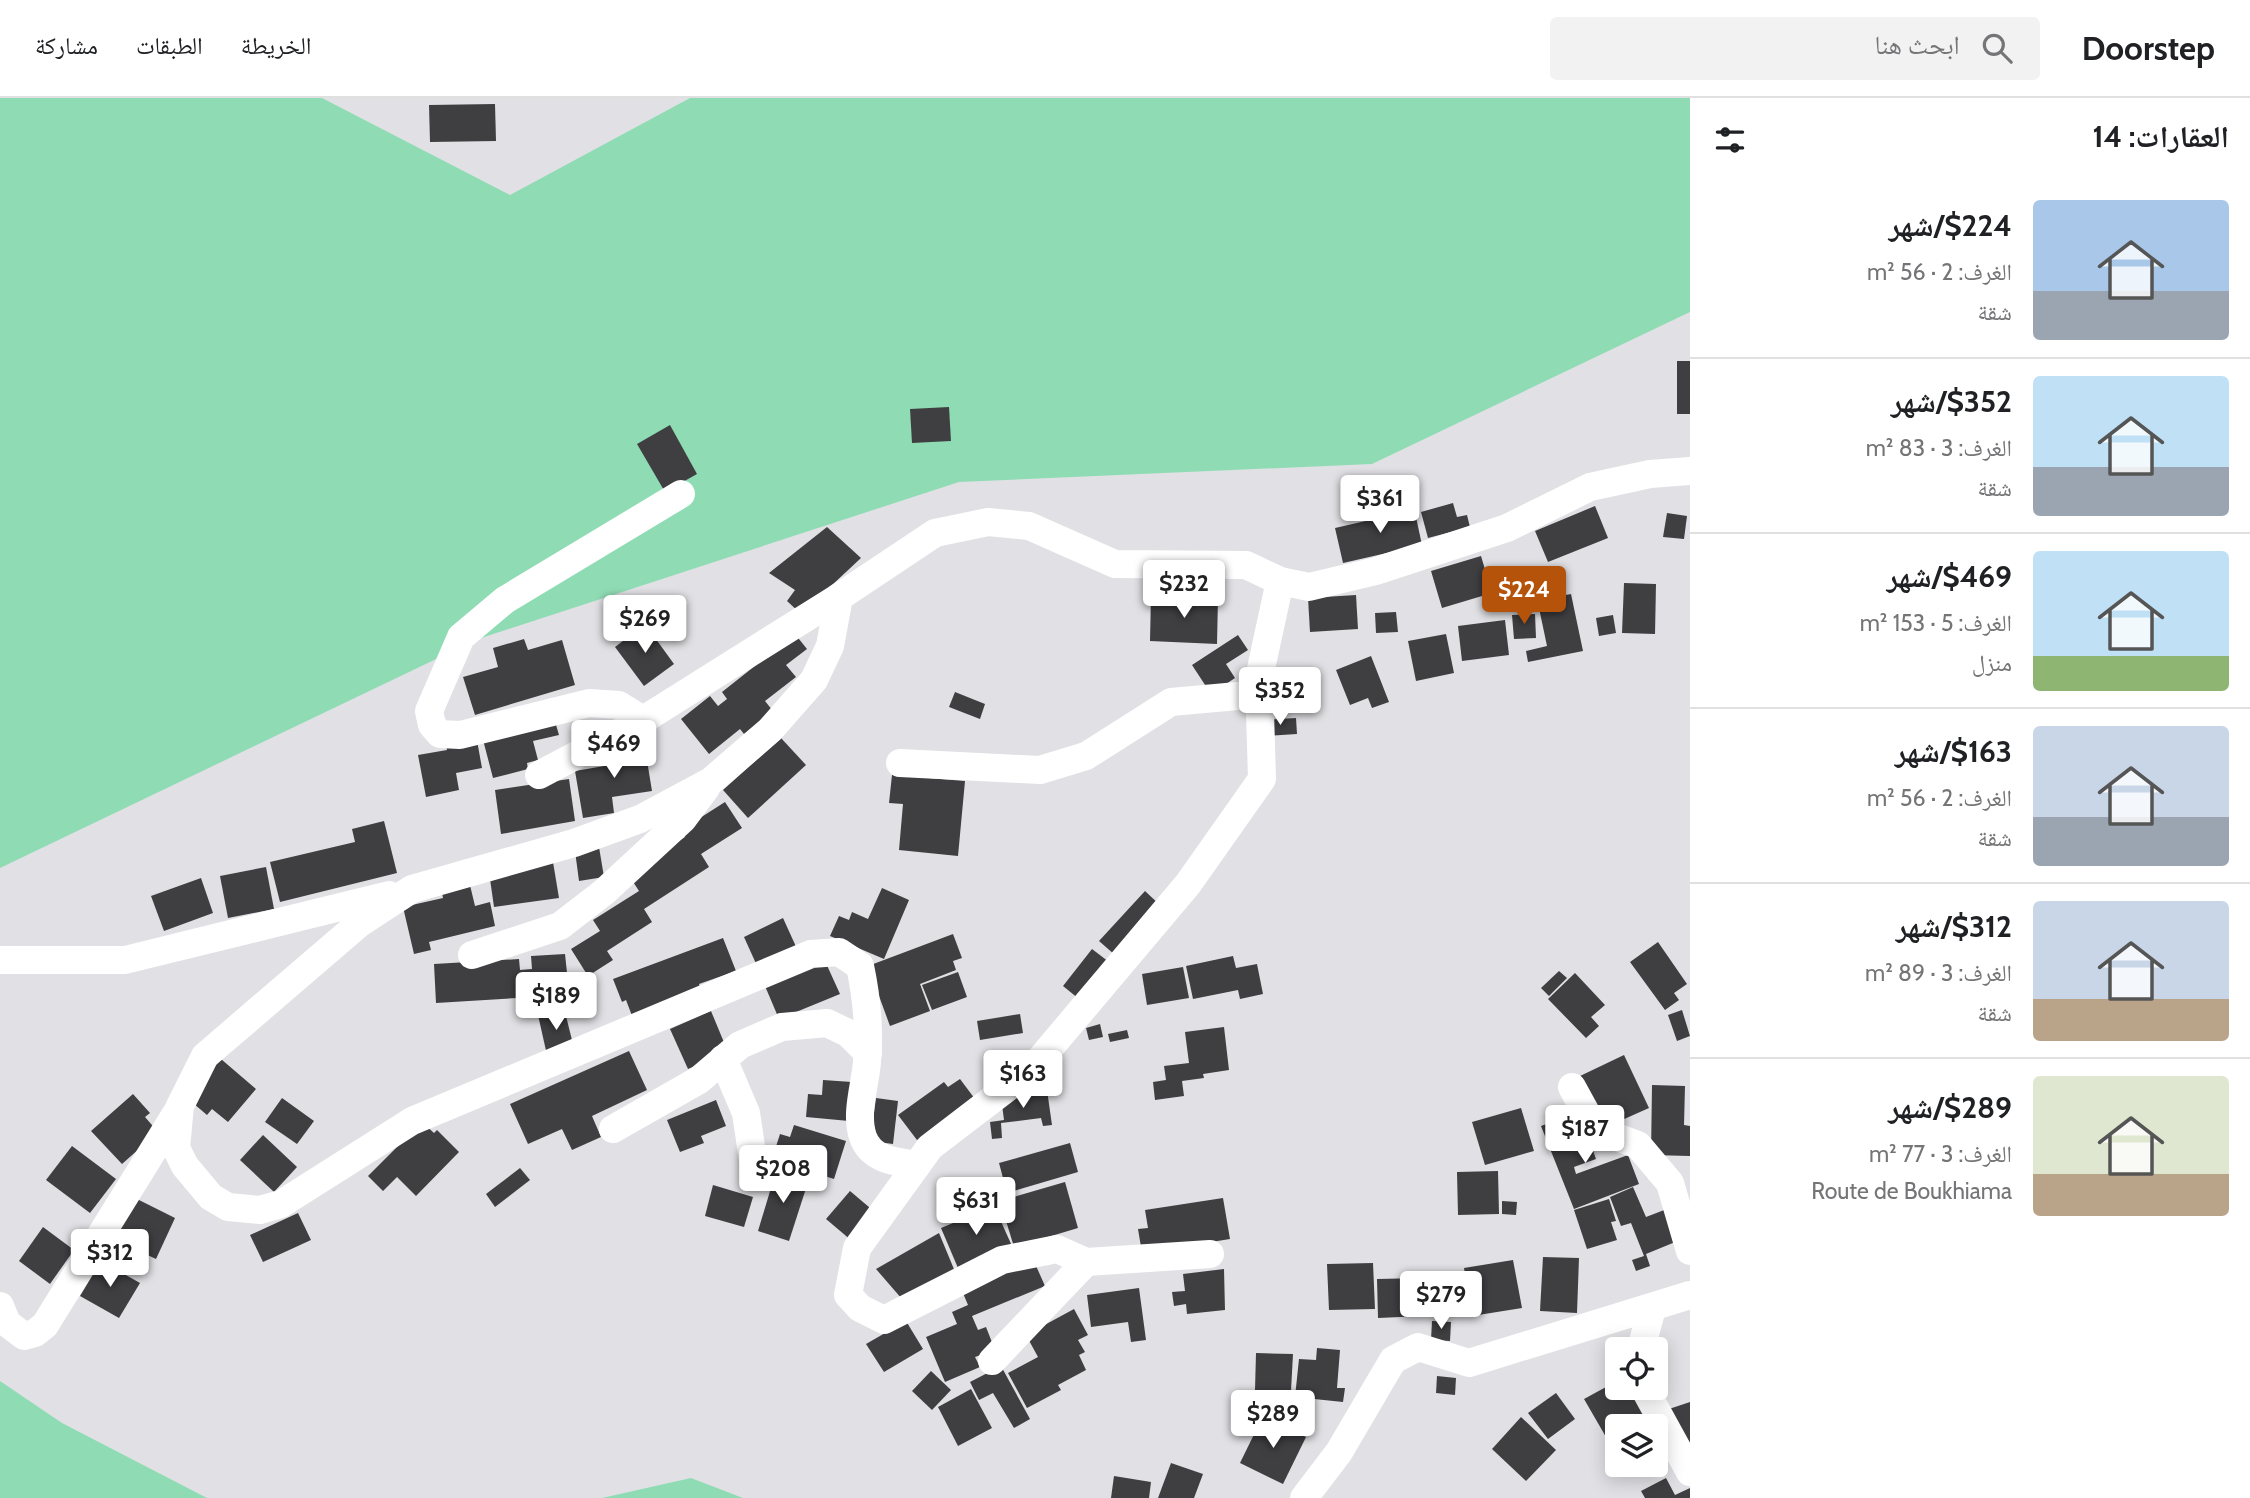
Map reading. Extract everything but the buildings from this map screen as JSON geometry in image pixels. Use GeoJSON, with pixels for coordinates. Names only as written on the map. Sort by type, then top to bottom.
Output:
{"type":"FeatureCollection","features":[{"type":"Feature","properties":{"kind":"street"},"geometry":{"type":"LineString","coordinates":[[539,775],[643,720],[839,597],[934,533],[988,522],[1029,526],[1115,564],[1246,565],[1280,582],[1309,587],[1376,571],[1507,528],[1590,486],[1650,474],[1690,471]]}},
{"type":"Feature","properties":{"kind":"street"},"geometry":{"type":"LineString","coordinates":[[643,720],[619,705],[589,703],[460,735],[440,734],[432,725],[429,711],[461,637],[505,600],[681,494]]}},
{"type":"Feature","properties":{"kind":"street"},"geometry":{"type":"LineString","coordinates":[[1210,1254],[1086,1262],[1057,1249],[1002,1260],[884,1320],[860,1308],[848,1295],[857,1248],[930,1147],[1032,1069],[1188,884],[1262,779],[1259,678],[1280,582]]}},
{"type":"Feature","properties":{"kind":"street"},"geometry":{"type":"LineString","coordinates":[[0,960],[125,960],[412,889],[574,844],[640,819],[711,780],[770,730],[814,680],[830,646],[839,597]]}},
{"type":"Feature","properties":{"kind":"street"},"geometry":{"type":"LineString","coordinates":[[900,762],[1040,770],[1086,755],[1171,702],[1260,694]]}},
{"type":"Feature","properties":{"kind":"street"},"geometry":{"type":"LineString","coordinates":[[472,955],[560,926],[604,892],[684,819],[711,780]]}},
{"type":"Feature","properties":{"kind":"street"},"geometry":{"type":"LineString","coordinates":[[0,1306],[7,1323],[24,1336],[45,1325],[180,1107],[205,1056],[360,923],[412,889]]}},
{"type":"Feature","properties":{"kind":"street"},"geometry":{"type":"LineString","coordinates":[[180,1107],[176,1148],[197,1184],[228,1207],[260,1210],[281,1204],[412,1121],[811,954],[839,952],[860,966],[869,1008],[868,1053],[860,1113],[863,1139],[883,1160],[917,1165]]}},
{"type":"Feature","properties":{"kind":"street"},"geometry":{"type":"LineString","coordinates":[[613,1129],[699,1080],[740,1045],[782,1027],[827,1023],[848,1033],[868,1053]]}},
{"type":"Feature","properties":{"kind":"street"},"geometry":{"type":"LineString","coordinates":[[723,1059],[746,1113],[753,1160]]}},
{"type":"Feature","properties":{"kind":"street"},"geometry":{"type":"LineString","coordinates":[[1572,1087],[1595,1129],[1638,1145],[1670,1183],[1690,1251]]}},
{"type":"Feature","properties":{"kind":"street"},"geometry":{"type":"LineString","coordinates":[[992,1361],[1086,1262]]}},
{"type":"Feature","properties":{"kind":"street"},"geometry":{"type":"LineString","coordinates":[[1304,1498],[1339,1452],[1393,1360],[1418,1348],[1469,1363],[1690,1294]]}},
{"type":"Feature","properties":{"kind":"street"},"geometry":{"type":"LineString","coordinates":[[1644,1337],[1652,1308]]}},
{"type":"Feature","properties":{"kind":"street"},"geometry":{"type":"LineString","coordinates":[[1651,1400],[1690,1472]]}},
{"type":"Feature","properties":{"kind":"green space"},"geometry":{"type":"Polygon","coordinates":[[[0,98],[322,98],[510,195],[690,98],[1690,98],[1690,312],[1372,464],[959,482],[478,639],[0,868],[0,98]]]}},
{"type":"Feature","properties":{"kind":"green space"},"geometry":{"type":"Polygon","coordinates":[[[0,1381],[62,1423],[207,1498],[0,1498],[0,1381]]]}},
{"type":"Feature","properties":{"kind":"green space"},"geometry":{"type":"Polygon","coordinates":[[[691,1478],[743,1498],[602,1498],[691,1478]]]}}]}
